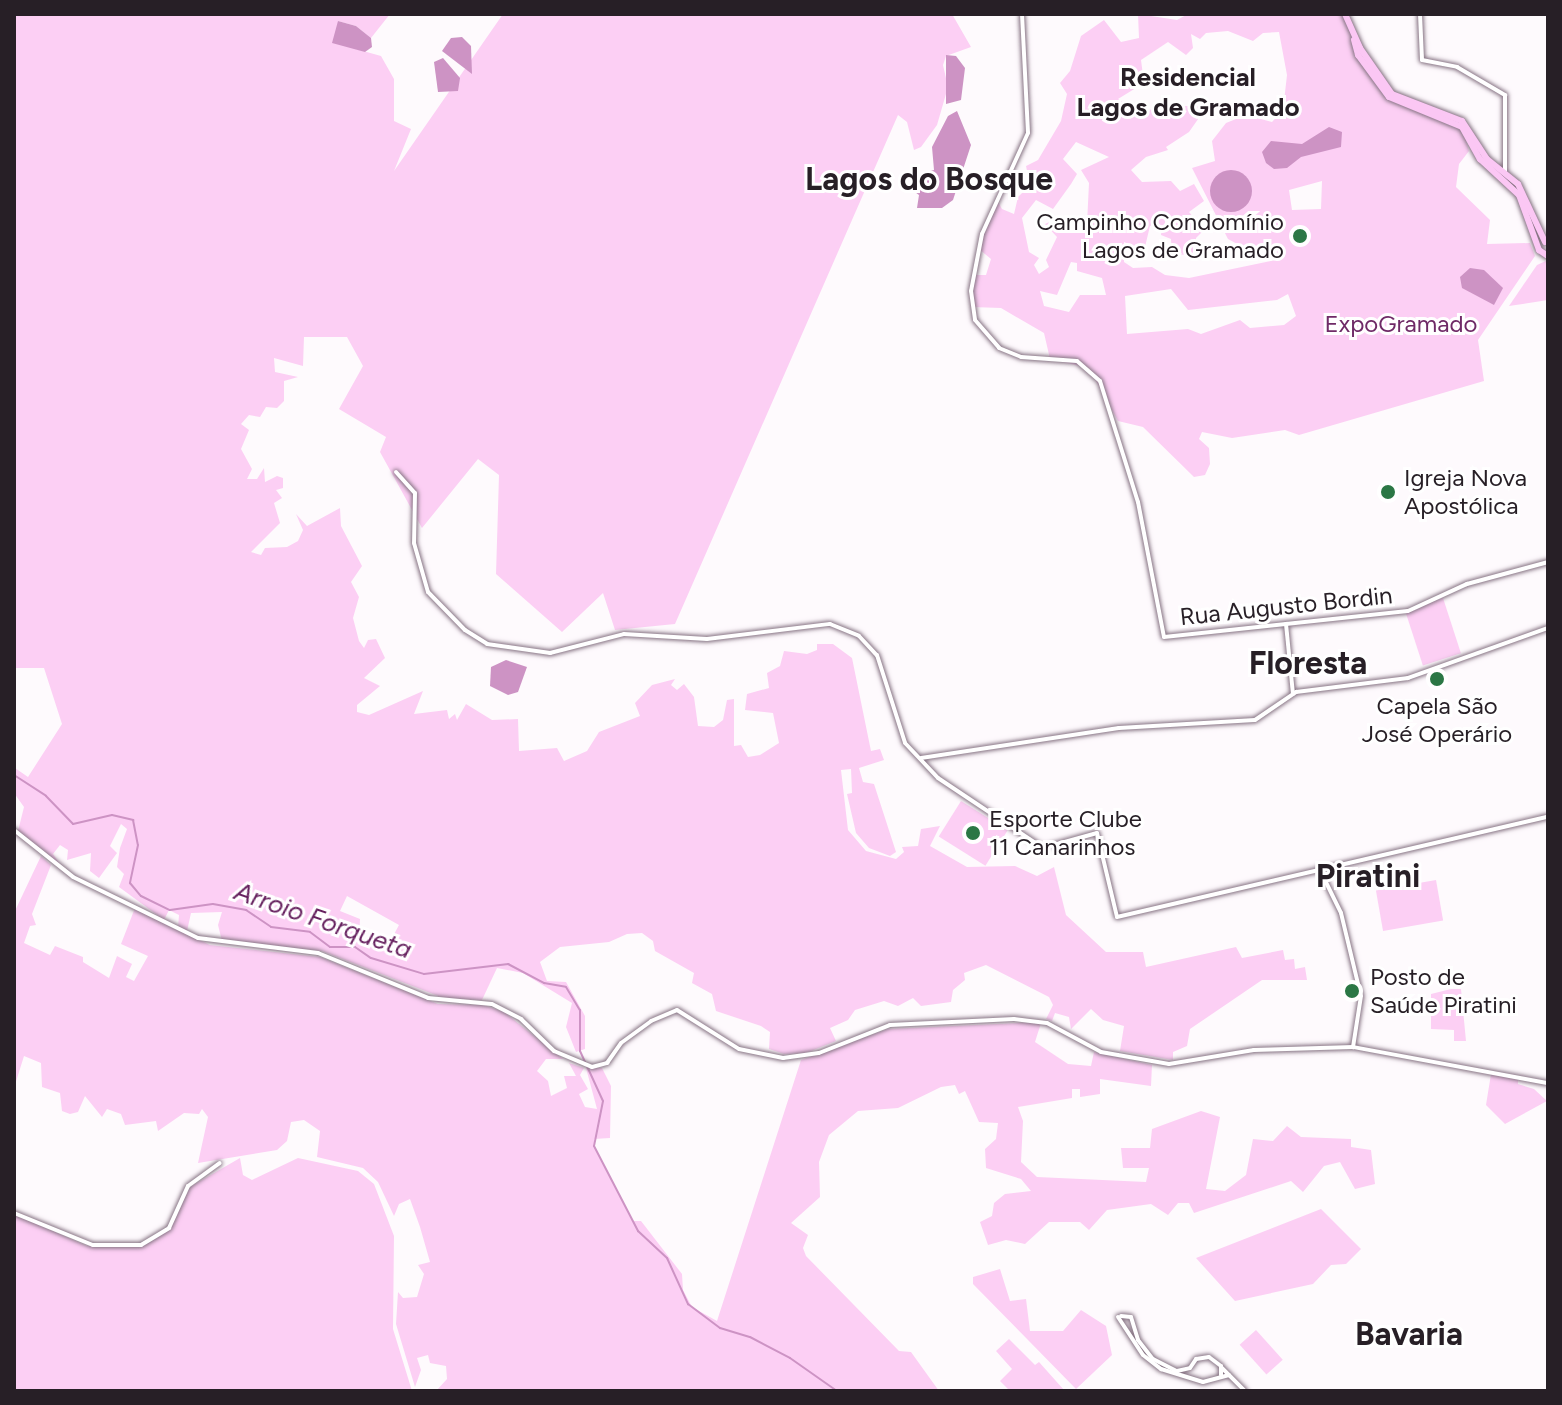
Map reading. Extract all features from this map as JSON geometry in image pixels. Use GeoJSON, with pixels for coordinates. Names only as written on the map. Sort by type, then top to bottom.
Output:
{"type":"FeatureCollection","features":[{"type":"Feature","properties":{"kind":"main road"},"geometry":{"type":"LineString","coordinates":[[1345,14],[1362,52],[1392,94],[1462,121],[1487,159],[1518,188],[1546,242],[1539,250]]}},
{"type":"Feature","properties":{"kind":"main road"},"geometry":{"type":"LineString","coordinates":[[1354,30],[1355,47],[1389,97],[1457,123],[1480,159],[1506,176]]}},
{"type":"Feature","properties":{"kind":"main road"},"geometry":{"type":"LineString","coordinates":[[1355,47],[1362,52]]}},
{"type":"Feature","properties":{"kind":"main road"},"geometry":{"type":"LineString","coordinates":[[1518,188],[1539,250],[1548,256]]}},
{"type":"Feature","properties":{"kind":"street","name":"Rua Augusto Bordin"},"geometry":{"type":"LineString","coordinates":[[1025,14],[1022,24],[1028,133],[982,234],[971,291],[975,320],[999,348],[1021,357],[1077,361],[1100,381],[1138,502],[1164,637],[1408,611],[1467,584],[1548,562]]}},
{"type":"Feature","properties":{"kind":"street"},"geometry":{"type":"LineString","coordinates":[[1420,14],[1418,51],[1422,60],[1457,67],[1506,97],[1506,176]]}},
{"type":"Feature","properties":{"kind":"street"},"geometry":{"type":"LineString","coordinates":[[396,472],[415,493],[414,543],[428,592],[479,640],[503,649],[550,653],[624,634],[707,639],[838,626],[875,652],[902,737],[946,784],[1040,847],[1097,833],[1117,917],[1548,817]]}},
{"type":"Feature","properties":{"kind":"street"},"geometry":{"type":"LineString","coordinates":[[1286,624],[1293,694]]}},
{"type":"Feature","properties":{"kind":"street"},"geometry":{"type":"LineString","coordinates":[[921,758],[1119,728],[1249,721],[1271,714],[1293,694],[1408,678],[1548,628]]}},
{"type":"Feature","properties":{"kind":"street"},"geometry":{"type":"LineString","coordinates":[[14,830],[73,877],[198,938],[318,953],[428,998],[492,1004],[580,1064],[592,1067],[607,1063],[621,1043],[651,1021],[677,1010],[739,1049],[783,1058],[819,1053],[890,1025],[1014,1019],[1047,1023],[1101,1052],[1169,1064],[1254,1050],[1353,1047],[1548,1083]]}},
{"type":"Feature","properties":{"kind":"street"},"geometry":{"type":"LineString","coordinates":[[1319,868],[1341,913],[1360,991],[1353,1047]]}},
{"type":"Feature","properties":{"kind":"street"},"geometry":{"type":"LineString","coordinates":[[14,1213],[93,1245],[141,1245],[169,1228],[188,1186],[220,1163]]}},
{"type":"Feature","properties":{"kind":"street"},"geometry":{"type":"LineString","coordinates":[[1222,1372],[1207,1382],[1154,1365],[1118,1317],[1131,1317],[1141,1346],[1161,1365],[1177,1371],[1190,1368],[1205,1357],[1245,1391]]}},
{"type":"Feature","properties":{"kind":"street"},"geometry":{"type":"LineString","coordinates":[[1190,1368],[1194,1377]]}},
{"type":"Feature","properties":{"kind":"green space"},"geometry":{"type":"Polygon","coordinates":[[[14,14],[390,14],[371,38],[356,26],[338,21],[356,49],[381,56],[394,79],[394,121],[411,129],[394,171],[503,14],[952,14],[971,47],[946,56],[943,65],[948,87],[937,125],[921,147],[914,150],[907,122],[898,115],[675,624],[615,630],[603,593],[562,632],[496,574],[499,475],[478,459],[422,528],[380,452],[386,437],[339,409],[363,366],[347,337],[304,337],[303,366],[274,358],[275,372],[298,377],[284,381],[284,401],[277,408],[266,407],[260,417],[249,415],[241,424],[249,430],[241,449],[252,469],[247,479],[257,479],[264,468],[265,482],[277,476],[283,478],[283,488],[276,490],[282,498],[274,503],[280,523],[251,552],[261,555],[265,548],[287,547],[298,541],[303,530],[296,514],[307,526],[340,508],[341,526],[362,566],[351,582],[359,597],[353,618],[359,641],[364,648],[368,640],[376,639],[385,658],[364,678],[380,686],[357,705],[357,712],[369,715],[423,691],[414,714],[447,710],[449,719],[455,714],[457,720],[466,704],[492,720],[518,719],[519,751],[557,748],[564,761],[587,751],[599,732],[640,716],[635,703],[652,685],[675,679],[671,685],[677,690],[684,684],[694,697],[698,726],[714,727],[723,720],[727,700],[734,699],[734,746],[741,745],[748,757],[760,755],[779,743],[773,713],[745,710],[747,694],[769,688],[767,673],[780,666],[784,651],[807,654],[817,650],[817,644],[833,644],[852,658],[871,751],[880,749],[884,760],[859,768],[863,782],[874,784],[896,852],[890,856],[869,848],[856,833],[847,794],[852,793],[851,769],[841,770],[848,830],[866,851],[896,859],[904,852],[902,847],[918,846],[921,829],[940,826],[930,846],[967,867],[1015,866],[1037,876],[1054,867],[1066,915],[1106,952],[1143,952],[1146,967],[1236,947],[1242,958],[1283,950],[1285,960],[1294,959],[1295,969],[1305,967],[1307,980],[1262,980],[1190,1029],[1187,1046],[1173,1052],[1173,1060],[1120,1051],[1124,1026],[1103,1020],[1091,1009],[1071,1029],[1069,1017],[1055,1013],[1052,1021],[1046,1019],[1053,1005],[1049,997],[986,965],[964,973],[965,980],[953,990],[951,1002],[921,1006],[913,998],[898,1006],[884,1001],[855,1010],[848,1020],[830,1028],[836,1041],[806,1053],[784,1054],[769,1049],[770,1032],[761,1026],[716,1011],[712,994],[692,983],[694,973],[655,951],[653,941],[642,933],[627,934],[609,942],[560,947],[540,962],[547,981],[566,982],[585,1016],[585,1049],[576,1052],[566,1027],[572,1003],[523,973],[497,968],[482,1000],[446,999],[322,951],[222,941],[218,925],[222,912],[191,913],[187,931],[178,928],[179,915],[169,910],[164,920],[119,887],[124,874],[117,867],[127,829],[121,824],[110,846],[117,853],[99,878],[90,871],[91,853],[67,860],[68,850],[60,845],[53,854],[62,867],[18,831],[24,807],[14,793],[15,768],[28,777],[62,724],[44,668],[14,668],[14,14]],[[347,896],[340,911],[360,919],[359,942],[385,951],[399,925],[347,896]]]}},
{"type":"Feature","properties":{"kind":"green space","name":"ExpoGramado"},"geometry":{"type":"Polygon","coordinates":[[[1138,14],[1177,20],[1188,14],[1345,14],[1354,30],[1353,47],[1389,97],[1462,127],[1469,151],[1459,164],[1456,187],[1490,220],[1487,244],[1530,243],[1535,256],[1478,340],[1484,381],[1299,435],[1285,430],[1232,438],[1202,432],[1199,439],[1209,448],[1210,464],[1205,475],[1194,477],[1143,427],[1118,421],[1089,368],[1050,359],[1044,333],[1001,308],[972,307],[975,275],[986,275],[991,259],[979,249],[982,234],[997,200],[1002,209],[1014,214],[1018,197],[1030,185],[1026,166],[1038,160],[1061,121],[1067,94],[1060,83],[1070,71],[1081,36],[1104,20],[1121,42],[1139,38],[1138,14]],[[1228,31],[1206,33],[1200,39],[1191,34],[1193,48],[1186,55],[1168,42],[1141,60],[1144,83],[1118,99],[1145,116],[1159,100],[1168,107],[1208,105],[1189,132],[1166,147],[1168,150],[1146,157],[1131,170],[1142,182],[1171,181],[1180,191],[1194,184],[1204,201],[1189,212],[1204,230],[1196,238],[1196,253],[1172,256],[1171,239],[1161,235],[1162,226],[1157,223],[1150,226],[1144,251],[1124,242],[1124,262],[1133,268],[1152,267],[1165,275],[1189,278],[1276,260],[1278,248],[1241,246],[1228,239],[1192,168],[1215,161],[1212,141],[1226,123],[1246,115],[1272,122],[1283,110],[1287,75],[1279,32],[1263,33],[1253,41],[1228,31]],[[1076,142],[1063,159],[1077,174],[1071,184],[1053,209],[1036,200],[1022,218],[1029,252],[1039,258],[1034,265],[1039,274],[1049,267],[1046,260],[1057,237],[1045,224],[1054,220],[1078,229],[1087,224],[1089,183],[1081,170],[1109,157],[1076,142]],[[1322,181],[1289,190],[1292,210],[1321,209],[1322,181]],[[1071,262],[1057,295],[1040,291],[1044,306],[1069,312],[1080,295],[1106,295],[1102,278],[1077,271],[1077,263],[1071,262]],[[1171,289],[1125,296],[1127,334],[1188,329],[1201,334],[1240,320],[1250,328],[1284,325],[1296,316],[1288,294],[1277,300],[1188,310],[1171,289]]]}},
{"type":"Feature","properties":{"kind":"green space"},"geometry":{"type":"Polygon","coordinates":[[[1548,260],[1548,300],[1509,306],[1537,265],[1548,260]]]}},
{"type":"Feature","properties":{"kind":"green space"},"geometry":{"type":"Polygon","coordinates":[[[1443,598],[1461,653],[1423,666],[1405,610],[1443,598]]]}},
{"type":"Feature","properties":{"kind":"green space","name":"Esporte Clube 11 Canarinhos"},"geometry":{"type":"Polygon","coordinates":[[[961,801],[1008,830],[985,866],[939,837],[961,801]]]}},
{"type":"Feature","properties":{"kind":"green space"},"geometry":{"type":"Polygon","coordinates":[[[41,856],[51,865],[32,914],[36,925],[30,926],[24,943],[50,955],[55,946],[83,957],[83,962],[109,978],[117,956],[132,964],[126,977],[134,981],[148,956],[121,944],[135,908],[210,945],[320,957],[438,1004],[483,1005],[504,1012],[563,1059],[546,1059],[537,1071],[548,1081],[551,1096],[567,1088],[564,1076],[576,1076],[569,1063],[584,1068],[580,1075],[588,1089],[579,1094],[585,1107],[597,1109],[586,1068],[602,1068],[611,1086],[610,1138],[594,1139],[594,1146],[633,1221],[641,1221],[682,1274],[683,1290],[692,1307],[717,1321],[801,1060],[888,1029],[1037,1022],[1041,1023],[1035,1042],[1068,1064],[1091,1066],[1094,1052],[1152,1065],[1151,1086],[1100,1079],[1100,1094],[1080,1097],[1080,1089],[1072,1089],[1072,1098],[1018,1107],[1023,1121],[1021,1162],[1037,1177],[1146,1182],[1149,1168],[1123,1168],[1121,1148],[1150,1148],[1152,1129],[1201,1111],[1220,1117],[1206,1189],[1225,1191],[1246,1175],[1253,1139],[1273,1141],[1287,1126],[1301,1137],[1351,1139],[1351,1147],[1371,1150],[1375,1184],[1355,1189],[1340,1162],[1324,1166],[1303,1192],[1291,1181],[1194,1213],[1189,1203],[1178,1203],[1168,1215],[1151,1204],[1107,1210],[1089,1230],[1080,1222],[1049,1222],[1025,1244],[1006,1240],[988,1245],[980,1222],[992,1216],[994,1203],[1005,1194],[1031,1191],[1021,1179],[986,1168],[985,1149],[996,1139],[998,1123],[979,1122],[965,1091],[959,1094],[955,1085],[941,1087],[898,1108],[858,1111],[829,1135],[819,1162],[820,1197],[791,1223],[808,1235],[803,1248],[806,1256],[899,1351],[911,1352],[939,1391],[436,1391],[447,1379],[446,1366],[430,1363],[428,1355],[417,1358],[421,1370],[415,1387],[396,1324],[398,1292],[403,1298],[417,1297],[424,1274],[418,1265],[430,1262],[410,1199],[399,1204],[394,1216],[378,1182],[363,1168],[317,1157],[320,1131],[304,1120],[291,1122],[287,1141],[277,1150],[198,1163],[208,1117],[202,1109],[199,1114],[184,1113],[158,1131],[156,1121],[125,1125],[121,1114],[107,1109],[102,1117],[85,1096],[78,1112],[70,1114],[62,1111],[60,1093],[42,1087],[41,1063],[24,1056],[14,1088],[14,913],[41,856]]]}},
{"type":"Feature","properties":{"kind":"green space"},"geometry":{"type":"Polygon","coordinates":[[[1436,880],[1443,920],[1383,931],[1376,891],[1436,880]]]}},
{"type":"Feature","properties":{"kind":"green space"},"geometry":{"type":"Polygon","coordinates":[[[1461,989],[1466,1041],[1454,1041],[1454,1030],[1431,1029],[1431,994],[1461,989]]]}},
{"type":"Feature","properties":{"kind":"green space"},"geometry":{"type":"Polygon","coordinates":[[[1491,1074],[1518,1078],[1518,1084],[1534,1089],[1547,1101],[1505,1124],[1486,1105],[1491,1074]]]}},
{"type":"Feature","properties":{"kind":"green space"},"geometry":{"type":"Polygon","coordinates":[[[240,1158],[243,1175],[252,1180],[298,1158],[358,1171],[374,1184],[394,1236],[393,1329],[412,1391],[14,1391],[14,1214],[87,1246],[142,1246],[170,1229],[190,1187],[240,1158]]]}},
{"type":"Feature","properties":{"kind":"green space"},"geometry":{"type":"Polygon","coordinates":[[[1321,1209],[1361,1249],[1346,1264],[1331,1265],[1313,1284],[1235,1301],[1196,1258],[1321,1209]]]}},
{"type":"Feature","properties":{"kind":"green space"},"geometry":{"type":"Polygon","coordinates":[[[1000,1269],[1010,1301],[1026,1299],[1030,1331],[1063,1331],[1081,1310],[1106,1326],[1112,1355],[1076,1389],[973,1284],[973,1277],[1000,1269]]]}},
{"type":"Feature","properties":{"kind":"green space"},"geometry":{"type":"Polygon","coordinates":[[[1256,1330],[1283,1360],[1266,1374],[1240,1345],[1256,1330]]]}},
{"type":"Feature","properties":{"kind":"green space"},"geometry":{"type":"Polygon","coordinates":[[[1009,1339],[1035,1365],[1039,1362],[1064,1390],[1010,1391],[1000,1381],[1012,1369],[996,1351],[1009,1339]]]}},
{"type":"Feature","properties":{"kind":"shaded area"},"geometry":{"type":"Polygon","coordinates":[[[338,21],[356,26],[371,38],[372,47],[365,52],[332,43],[338,21]]]}},
{"type":"Feature","properties":{"kind":"shaded area"},"geometry":{"type":"Polygon","coordinates":[[[462,37],[471,46],[472,74],[442,51],[451,38],[462,37]]]}},
{"type":"Feature","properties":{"kind":"shaded area"},"geometry":{"type":"Polygon","coordinates":[[[946,55],[956,56],[965,68],[961,100],[946,104],[946,55]]]}},
{"type":"Feature","properties":{"kind":"shaded area"},"geometry":{"type":"Polygon","coordinates":[[[443,58],[460,78],[458,91],[438,92],[434,62],[443,58]]]}},
{"type":"Feature","properties":{"kind":"shaded area"},"geometry":{"type":"Polygon","coordinates":[[[957,111],[971,145],[953,200],[942,208],[917,208],[919,195],[912,190],[909,176],[934,170],[932,147],[948,116],[957,111]]]}},
{"type":"Feature","properties":{"kind":"shaded area"},"geometry":{"type":"Polygon","coordinates":[[[1329,127],[1342,132],[1341,147],[1301,157],[1287,168],[1274,169],[1266,163],[1262,152],[1271,141],[1302,144],[1329,127]]]}},
{"type":"Feature","properties":{"kind":"shaded area"},"geometry":{"type":"Polygon","coordinates":[[[1231,170],[1246,176],[1252,191],[1246,206],[1231,212],[1216,206],[1210,191],[1216,176],[1231,170]]]}},
{"type":"Feature","properties":{"kind":"shaded area"},"geometry":{"type":"Polygon","coordinates":[[[1470,268],[1484,270],[1503,288],[1494,305],[1462,288],[1460,277],[1470,268]]]}},
{"type":"Feature","properties":{"kind":"shaded area"},"geometry":{"type":"Polygon","coordinates":[[[506,660],[527,667],[518,692],[508,695],[490,686],[491,667],[506,660]]]}},
{"type":"Feature","properties":{"kind":"waterway","name":"Arroio Forqueta"},"geometry":{"type":"LineString","coordinates":[[14,775],[46,796],[73,824],[112,815],[133,820],[138,845],[130,883],[141,896],[170,910],[213,904],[246,910],[271,927],[310,932],[330,947],[355,947],[371,958],[424,974],[508,964],[544,983],[566,987],[580,1010],[580,1051],[603,1101],[594,1146],[638,1231],[667,1258],[688,1304],[720,1328],[750,1337],[790,1358],[837,1391]]}},
{"type":"Feature","properties":{"kind":"place","name":"Campinho Condomínio Lagos de Gramado"},"geometry":{"type":"Point","coordinates":[1300,236]}},
{"type":"Feature","properties":{"kind":"place","name":"Igreja Nova Apostólica"},"geometry":{"type":"Point","coordinates":[1388,492]}},
{"type":"Feature","properties":{"kind":"place","name":"Capela São José Operário"},"geometry":{"type":"Point","coordinates":[1437,679]}},
{"type":"Feature","properties":{"kind":"place","name":"Esporte Clube 11 Canarinhos"},"geometry":{"type":"Point","coordinates":[973,833]}},
{"type":"Feature","properties":{"kind":"place","name":"Posto de Saúde Piratini"},"geometry":{"type":"Point","coordinates":[1352,991]}},
{"type":"Feature","properties":{"kind":"district","name":"Residencial Lagos de Gramado"},"geometry":{"type":"Point","coordinates":[1188,93]}},
{"type":"Feature","properties":{"kind":"district","name":"Lagos do Bosque"},"geometry":{"type":"Point","coordinates":[929,179]}},
{"type":"Feature","properties":{"kind":"district","name":"Floresta"},"geometry":{"type":"Point","coordinates":[1308,663]}},
{"type":"Feature","properties":{"kind":"district","name":"Piratini"},"geometry":{"type":"Point","coordinates":[1368,876]}},
{"type":"Feature","properties":{"kind":"district","name":"Bavaria"},"geometry":{"type":"Point","coordinates":[1409,1334]}}]}
